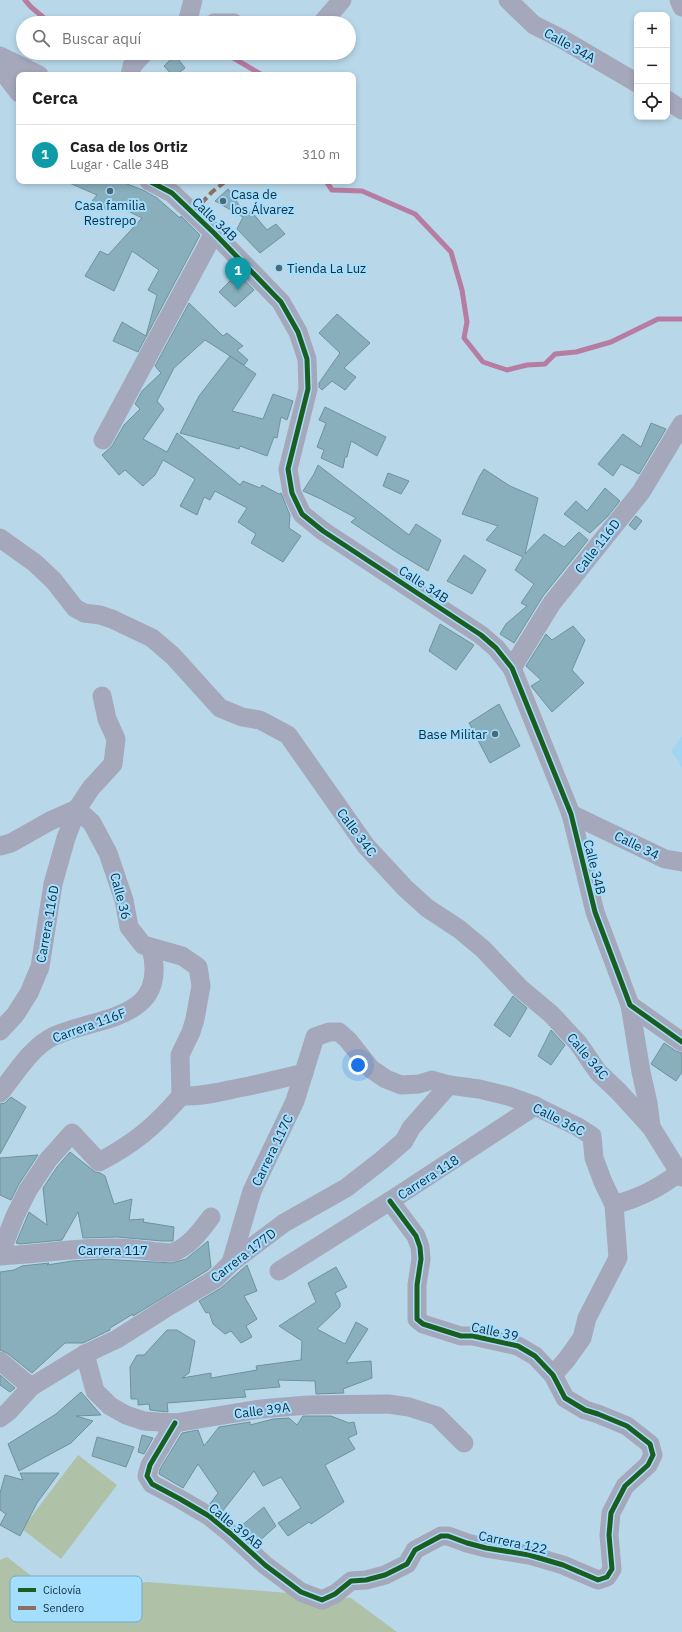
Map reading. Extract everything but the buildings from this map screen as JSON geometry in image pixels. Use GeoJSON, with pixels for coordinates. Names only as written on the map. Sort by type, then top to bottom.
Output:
{"type":"FeatureCollection","features":[{"type":"Feature","properties":{"kind":"street"},"geometry":{"type":"LineString","coordinates":[[189,16],[193,0]]}},
{"type":"Feature","properties":{"kind":"street"},"geometry":{"type":"LineString","coordinates":[[328,16],[342,0]]}},
{"type":"Feature","properties":{"kind":"street","name":"Calle 34A"},"geometry":{"type":"LineString","coordinates":[[508,0],[534,25],[562,39],[634,81]]}},
{"type":"Feature","properties":{"kind":"street"},"geometry":{"type":"LineString","coordinates":[[679,0],[682,7]]}},
{"type":"Feature","properties":{"kind":"street"},"geometry":{"type":"LineString","coordinates":[[0,56],[33,72]]}},
{"type":"Feature","properties":{"kind":"street"},"geometry":{"type":"LineString","coordinates":[[131,72],[132,66],[138,60]]}},
{"type":"Feature","properties":{"kind":"street"},"geometry":{"type":"LineString","coordinates":[[0,68],[16,89]]}},
{"type":"Feature","properties":{"kind":"street"},"geometry":{"type":"LineString","coordinates":[[670,102],[682,110]]}},
{"type":"Feature","properties":{"kind":"street","name":"Calle 34B"},"geometry":{"type":"LineString","coordinates":[[155,184],[172,193],[214,233],[281,302],[298,332],[307,359],[308,389],[288,469],[292,493],[302,514],[323,531],[481,635],[496,648],[512,668],[571,814],[595,912],[630,1005],[651,1127]]}},
{"type":"Feature","properties":{"kind":"street"},"geometry":{"type":"LineString","coordinates":[[103,440],[214,233]]}},
{"type":"Feature","properties":{"kind":"street","name":"Calle 116D"},"geometry":{"type":"LineString","coordinates":[[512,668],[552,602],[641,492],[682,424]]}},
{"type":"Feature","properties":{"kind":"street","name":"Calle 34C"},"geometry":{"type":"LineString","coordinates":[[0,538],[49,576],[74,608],[84,613],[100,615],[112,619],[152,638],[173,656],[220,708],[242,717],[260,720],[288,735],[371,852],[405,888],[422,903],[459,929],[483,949],[520,988],[551,1014],[578,1043],[598,1072],[619,1092],[651,1127],[681,1175]]}},
{"type":"Feature","properties":{"kind":"street"},"geometry":{"type":"LineString","coordinates":[[0,846],[11,843],[77,809],[91,788],[113,764],[116,739],[107,719],[102,696]]}},
{"type":"Feature","properties":{"kind":"street","name":"Calle 36"},"geometry":{"type":"LineString","coordinates":[[77,809],[92,823],[108,853],[124,900],[129,927],[143,945],[182,956],[198,968],[201,986],[195,1020],[180,1055],[181,1096]]}},
{"type":"Feature","properties":{"kind":"street","name":"Carrera 116D"},"geometry":{"type":"LineString","coordinates":[[0,1031],[15,1015],[29,993],[40,967],[54,884],[66,838],[77,809]]}},
{"type":"Feature","properties":{"kind":"street","name":"Calle 34"},"geometry":{"type":"LineString","coordinates":[[571,814],[665,859],[682,862]]}},
{"type":"Feature","properties":{"kind":"street","name":"Carrera 116F"},"geometry":{"type":"LineString","coordinates":[[0,1093],[33,1050],[54,1037],[122,1014],[139,1006],[152,987],[155,963],[151,948]]}},
{"type":"Feature","properties":{"kind":"street"},"geometry":{"type":"LineString","coordinates":[[630,1005],[682,1042]]}},
{"type":"Feature","properties":{"kind":"street","name":"Calle 36C"},"geometry":{"type":"LineString","coordinates":[[315,1037],[329,1032],[339,1032],[348,1040],[371,1069],[386,1079],[401,1085],[419,1084],[432,1080],[449,1085],[479,1089],[500,1094],[535,1106],[578,1127],[592,1136],[594,1158],[614,1205],[618,1258],[587,1318],[582,1338],[553,1375]]}},
{"type":"Feature","properties":{"kind":"street","name":"Carrera 117C"},"geometry":{"type":"LineString","coordinates":[[232,1264],[252,1191],[295,1102],[315,1037]]}},
{"type":"Feature","properties":{"kind":"street"},"geometry":{"type":"LineString","coordinates":[[0,1249],[4,1244],[15,1216],[28,1190],[48,1160],[72,1133],[99,1162],[122,1150],[144,1134],[164,1116],[181,1096],[197,1096],[224,1092],[304,1073]]}},
{"type":"Feature","properties":{"kind":"street","name":"Carrera 177D"},"geometry":{"type":"LineString","coordinates":[[0,1418],[8,1412],[31,1387],[85,1354],[117,1339],[215,1279],[284,1223],[346,1188],[382,1160],[404,1140],[411,1128],[449,1085]]}},
{"type":"Feature","properties":{"kind":"street","name":"Carrera 118"},"geometry":{"type":"LineString","coordinates":[[279,1270],[390,1201],[535,1106]]}},
{"type":"Feature","properties":{"kind":"street"},"geometry":{"type":"LineString","coordinates":[[614,1205],[637,1198],[681,1175]]}},
{"type":"Feature","properties":{"kind":"street","name":"Calle 39"},"geometry":{"type":"LineString","coordinates":[[390,1201],[416,1236],[420,1247],[421,1259],[417,1285],[417,1319],[423,1324],[460,1336],[473,1336],[518,1346],[535,1356],[553,1375],[565,1398],[584,1410],[627,1426],[650,1444],[653,1455]]}},
{"type":"Feature","properties":{"kind":"street","name":"Carrera 117"},"geometry":{"type":"LineString","coordinates":[[0,1256],[82,1249],[128,1248],[173,1252],[192,1240],[211,1217]]}},
{"type":"Feature","properties":{"kind":"street","name":"Calle 39A"},"geometry":{"type":"LineString","coordinates":[[85,1354],[95,1390],[110,1406],[126,1415],[144,1421],[176,1423],[260,1409],[308,1405],[388,1404],[409,1407],[437,1416],[464,1443]]}},
{"type":"Feature","properties":{"kind":"street"},"geometry":{"type":"LineString","coordinates":[[0,1361],[31,1387]]}},
{"type":"Feature","properties":{"kind":"street","name":"Calle 39AB"},"geometry":{"type":"LineString","coordinates":[[176,1423],[150,1466],[147,1476],[152,1484],[180,1498],[209,1516],[265,1565],[301,1592],[322,1600],[335,1594],[351,1582],[385,1575],[407,1564],[415,1550],[441,1536]]}},
{"type":"Feature","properties":{"kind":"street","name":"Carrera 122"},"geometry":{"type":"LineString","coordinates":[[441,1536],[448,1536],[486,1548],[529,1555],[563,1564],[598,1580],[607,1577],[612,1569],[609,1534],[612,1513],[625,1486],[648,1465],[653,1455]]}},
{"type":"Feature","properties":{"kind":"shaded area"},"geometry":{"type":"Polygon","coordinates":[[[682,736],[682,767],[671,751],[682,736]]]}},
{"type":"Feature","properties":{"kind":"green space"},"geometry":{"type":"Polygon","coordinates":[[[78,1455],[117,1485],[61,1559],[22,1529],[78,1455]]]}},
{"type":"Feature","properties":{"kind":"green space"},"geometry":{"type":"Polygon","coordinates":[[[7,1557],[31,1576],[10,1576],[10,1622],[142,1622],[142,1583],[148,1582],[351,1598],[397,1632],[0,1632],[0,1560],[7,1557]]]}},
{"type":"Feature","properties":{"kind":"waterway"},"geometry":{"type":"LineString","coordinates":[[25,0],[42,16]]}},
{"type":"Feature","properties":{"kind":"waterway"},"geometry":{"type":"LineString","coordinates":[[237,60],[257,72]]}},
{"type":"Feature","properties":{"kind":"waterway"},"geometry":{"type":"LineString","coordinates":[[328,184],[332,190],[362,191],[415,214],[451,252],[462,290],[467,322],[464,338],[483,362],[507,370],[527,365],[545,364],[555,354],[576,352],[611,342],[658,319],[682,319]]}},
{"type":"Feature","properties":{"kind":"marked path"},"geometry":{"type":"LineString","coordinates":[[193,212],[212,192],[222,184]]}},
{"type":"Feature","properties":{"kind":"cycle path"},"geometry":{"type":"LineString","coordinates":[[155,184],[172,193],[214,233],[281,302],[298,332],[307,359],[308,389],[288,469],[292,493],[302,514],[323,531],[481,635],[496,648],[512,668],[571,814],[595,912],[630,1005],[682,1042]]}},
{"type":"Feature","properties":{"kind":"cycle path"},"geometry":{"type":"LineString","coordinates":[[175,1423],[150,1465],[147,1476],[152,1484],[209,1516],[265,1565],[301,1592],[322,1600],[335,1594],[351,1581],[366,1580],[385,1575],[407,1564],[415,1550],[441,1536],[448,1536],[486,1548],[529,1555],[563,1565],[598,1580],[607,1577],[612,1569],[609,1535],[611,1513],[625,1486],[648,1465],[653,1455],[650,1444],[627,1426],[585,1410],[565,1398],[553,1375],[535,1356],[518,1346],[473,1336],[461,1336],[423,1324],[417,1319],[417,1285],[421,1259],[420,1247],[416,1236],[390,1201]]}},
{"type":"Feature","properties":{"kind":"place","name":"Casa familia Restrepo"},"geometry":{"type":"Point","coordinates":[110,191]}},
{"type":"Feature","properties":{"kind":"place","name":"Casa de los Álvarez"},"geometry":{"type":"Point","coordinates":[223,201]}},
{"type":"Feature","properties":{"kind":"place","name":"Tienda La Luz"},"geometry":{"type":"Point","coordinates":[279,268]}},
{"type":"Feature","properties":{"kind":"place","name":"Casa de los Ortiz"},"geometry":{"type":"Point","coordinates":[238,290]}},
{"type":"Feature","properties":{"kind":"place","name":"Base Militar"},"geometry":{"type":"Point","coordinates":[495,734]}}]}
